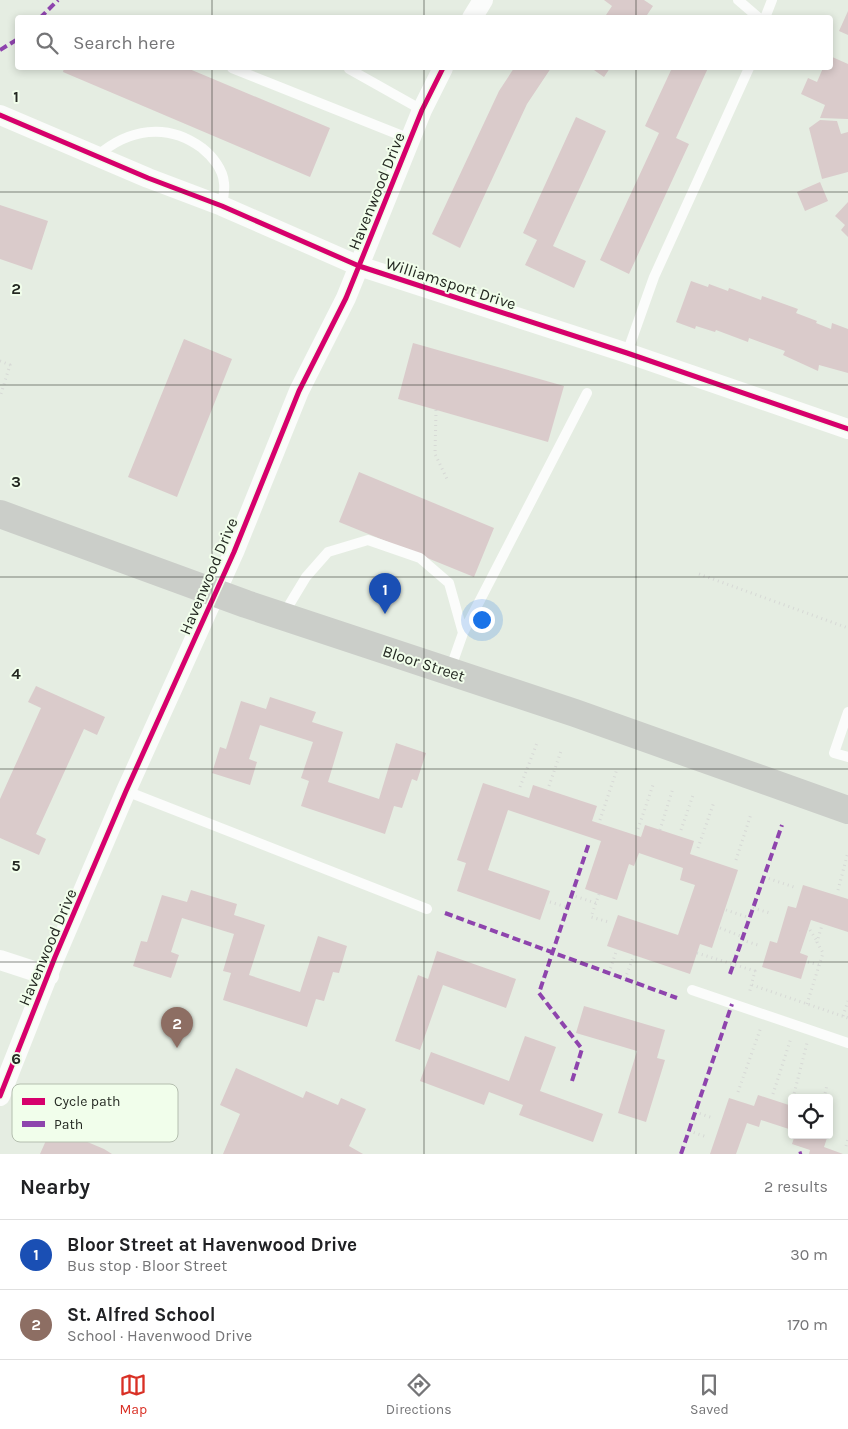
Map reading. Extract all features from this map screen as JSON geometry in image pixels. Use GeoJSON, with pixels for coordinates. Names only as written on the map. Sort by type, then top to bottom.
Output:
{"type":"FeatureCollection","features":[{"type":"Feature","properties":{"kind":"main road","name":"Bloor Street"},"geometry":{"type":"LineString","coordinates":[[0,514],[216,593],[449,671],[848,810]]}},
{"type":"Feature","properties":{"kind":"street"},"geometry":{"type":"LineString","coordinates":[[474,15],[483,0]]}},
{"type":"Feature","properties":{"kind":"street","name":"Havenwood Drive"},"geometry":{"type":"LineString","coordinates":[[0,1096],[126,792],[216,593],[299,391],[346,298],[422,110],[442,70]]}},
{"type":"Feature","properties":{"kind":"street","name":"Williamsport Drive"},"geometry":{"type":"LineString","coordinates":[[0,115],[148,178],[222,206],[359,266],[627,353],[848,429]]}},
{"type":"Feature","properties":{"kind":"street"},"geometry":{"type":"LineString","coordinates":[[0,960],[50,976]]}},
{"type":"Feature","properties":{"kind":"lane"},"geometry":{"type":"LineString","coordinates":[[738,0],[756,15]]}},
{"type":"Feature","properties":{"kind":"lane"},"geometry":{"type":"LineString","coordinates":[[766,15],[772,0]]}},
{"type":"Feature","properties":{"kind":"lane"},"geometry":{"type":"LineString","coordinates":[[237,70],[410,139]]}},
{"type":"Feature","properties":{"kind":"lane"},"geometry":{"type":"LineString","coordinates":[[351,70],[422,110]]}},
{"type":"Feature","properties":{"kind":"lane"},"geometry":{"type":"LineString","coordinates":[[627,353],[654,277],[748,70]]}},
{"type":"Feature","properties":{"kind":"lane"},"geometry":{"type":"LineString","coordinates":[[96,156],[111,143],[130,135],[166,131],[178,135],[196,144],[213,158],[224,182],[222,206]]}},
{"type":"Feature","properties":{"kind":"lane"},"geometry":{"type":"LineString","coordinates":[[449,671],[463,633],[587,393]]}},
{"type":"Feature","properties":{"kind":"lane"},"geometry":{"type":"LineString","coordinates":[[283,615],[306,577],[328,552],[368,540],[420,558],[449,583],[463,633]]}},
{"type":"Feature","properties":{"kind":"lane"},"geometry":{"type":"LineString","coordinates":[[848,712],[834,753],[848,757]]}},
{"type":"Feature","properties":{"kind":"lane"},"geometry":{"type":"LineString","coordinates":[[126,792],[427,909]]}},
{"type":"Feature","properties":{"kind":"lane"},"geometry":{"type":"LineString","coordinates":[[692,990],[848,1043]]}},
{"type":"Feature","properties":{"kind":"path"},"geometry":{"type":"LineString","coordinates":[[0,361],[10,365],[0,396]]}},
{"type":"Feature","properties":{"kind":"path"},"geometry":{"type":"LineString","coordinates":[[436,410],[435,454],[447,479]]}},
{"type":"Feature","properties":{"kind":"path"},"geometry":{"type":"LineString","coordinates":[[699,574],[848,628]]}},
{"type":"Feature","properties":{"kind":"path"},"geometry":{"type":"LineString","coordinates":[[520,787],[537,743]]}},
{"type":"Feature","properties":{"kind":"path"},"geometry":{"type":"LineString","coordinates":[[549,786],[561,751]]}},
{"type":"Feature","properties":{"kind":"path"},"geometry":{"type":"LineString","coordinates":[[600,820],[617,769]]}},
{"type":"Feature","properties":{"kind":"path"},"geometry":{"type":"LineString","coordinates":[[638,830],[654,782]]}},
{"type":"Feature","properties":{"kind":"path"},"geometry":{"type":"LineString","coordinates":[[660,830],[673,788]]}},
{"type":"Feature","properties":{"kind":"path"},"geometry":{"type":"LineString","coordinates":[[680,830],[693,795]]}},
{"type":"Feature","properties":{"kind":"path"},"geometry":{"type":"LineString","coordinates":[[698,848],[714,802]]}},
{"type":"Feature","properties":{"kind":"path"},"geometry":{"type":"LineString","coordinates":[[736,860],[751,814]]}},
{"type":"Feature","properties":{"kind":"path"},"geometry":{"type":"LineString","coordinates":[[838,890],[848,852]]}},
{"type":"Feature","properties":{"kind":"path"},"geometry":{"type":"LineString","coordinates":[[764,877],[794,887]]}},
{"type":"Feature","properties":{"kind":"path"},"geometry":{"type":"LineString","coordinates":[[599,894],[591,917],[609,922]]}},
{"type":"Feature","properties":{"kind":"path"},"geometry":{"type":"LineString","coordinates":[[572,895],[596,904]]}},
{"type":"Feature","properties":{"kind":"path"},"geometry":{"type":"LineString","coordinates":[[550,902],[567,907]]}},
{"type":"Feature","properties":{"kind":"path"},"geometry":{"type":"LineString","coordinates":[[754,908],[770,913]]}},
{"type":"Feature","properties":{"kind":"path"},"geometry":{"type":"LineString","coordinates":[[726,910],[750,918]]}},
{"type":"Feature","properties":{"kind":"path"},"geometry":{"type":"LineString","coordinates":[[817,942],[822,925]]}},
{"type":"Feature","properties":{"kind":"path"},"geometry":{"type":"LineString","coordinates":[[720,928],[761,946]]}},
{"type":"Feature","properties":{"kind":"path"},"geometry":{"type":"LineString","coordinates":[[807,1004],[823,953],[810,930]]}},
{"type":"Feature","properties":{"kind":"path"},"geometry":{"type":"LineString","coordinates":[[609,973],[617,950]]}},
{"type":"Feature","properties":{"kind":"path"},"geometry":{"type":"LineString","coordinates":[[697,953],[755,971],[745,1008]]}},
{"type":"Feature","properties":{"kind":"path"},"geometry":{"type":"LineString","coordinates":[[625,979],[634,955]]}},
{"type":"Feature","properties":{"kind":"path"},"geometry":{"type":"LineString","coordinates":[[808,962],[819,965]]}},
{"type":"Feature","properties":{"kind":"path"},"geometry":{"type":"LineString","coordinates":[[752,985],[848,1018]]}},
{"type":"Feature","properties":{"kind":"path"},"geometry":{"type":"LineString","coordinates":[[843,1016],[848,1001]]}},
{"type":"Feature","properties":{"kind":"path"},"geometry":{"type":"LineString","coordinates":[[738,1092],[765,1015]]}},
{"type":"Feature","properties":{"kind":"path"},"geometry":{"type":"LineString","coordinates":[[773,1094],[795,1025]]}},
{"type":"Feature","properties":{"kind":"path"},"geometry":{"type":"LineString","coordinates":[[793,1094],[811,1031]]}},
{"type":"Feature","properties":{"kind":"path"},"geometry":{"type":"LineString","coordinates":[[825,1094],[827,1085]]}},
{"type":"Feature","properties":{"kind":"path"},"geometry":{"type":"LineString","coordinates":[[695,1112],[713,1118]]}},
{"type":"Feature","properties":{"kind":"path"},"geometry":{"type":"LineString","coordinates":[[689,1131],[707,1137]]}},
{"type":"Feature","properties":{"kind":"path"},"geometry":{"type":"LineString","coordinates":[[846,1146],[848,1139]]}},
{"type":"Feature","properties":{"kind":"building"},"geometry":{"type":"Polygon","coordinates":[[[604,0],[644,0],[653,6],[647,15],[606,15],[612,6],[604,0]]]}},
{"type":"Feature","properties":{"kind":"building"},"geometry":{"type":"Polygon","coordinates":[[[848,11],[848,35],[839,31],[848,11]]]}},
{"type":"Feature","properties":{"kind":"building"},"geometry":{"type":"Polygon","coordinates":[[[833,57],[848,64],[848,119],[820,118],[825,105],[801,94],[808,78],[817,82],[822,70],[833,70],[833,57]]]}},
{"type":"Feature","properties":{"kind":"building"},"geometry":{"type":"Polygon","coordinates":[[[64,70],[192,70],[330,128],[310,177],[63,72],[64,70]]]}},
{"type":"Feature","properties":{"kind":"building"},"geometry":{"type":"Polygon","coordinates":[[[513,70],[550,70],[527,104],[460,248],[432,234],[499,91],[513,70]]]}},
{"type":"Feature","properties":{"kind":"building"},"geometry":{"type":"Polygon","coordinates":[[[594,70],[609,70],[604,77],[594,70]]]}},
{"type":"Feature","properties":{"kind":"building"},"geometry":{"type":"Polygon","coordinates":[[[671,70],[707,70],[676,138],[689,144],[629,274],[600,260],[659,133],[645,126],[671,70]]]}},
{"type":"Feature","properties":{"kind":"building"},"geometry":{"type":"Polygon","coordinates":[[[576,117],[606,131],[553,246],[586,261],[574,288],[525,265],[537,240],[523,233],[576,117]]]}},
{"type":"Feature","properties":{"kind":"building"},"geometry":{"type":"Polygon","coordinates":[[[820,120],[837,121],[841,134],[848,132],[848,172],[822,179],[809,128],[820,120]]]}},
{"type":"Feature","properties":{"kind":"building"},"geometry":{"type":"Polygon","coordinates":[[[820,182],[828,201],[805,211],[797,192],[820,182]]]}},
{"type":"Feature","properties":{"kind":"building"},"geometry":{"type":"Polygon","coordinates":[[[848,202],[848,237],[841,230],[845,225],[835,216],[848,202]]]}},
{"type":"Feature","properties":{"kind":"building"},"geometry":{"type":"Polygon","coordinates":[[[0,205],[48,221],[32,270],[0,259],[0,205]]]}},
{"type":"Feature","properties":{"kind":"building"},"geometry":{"type":"Polygon","coordinates":[[[691,281],[708,287],[709,284],[728,291],[729,288],[761,300],[762,296],[798,309],[796,313],[831,329],[832,323],[848,329],[848,373],[819,365],[818,371],[783,355],[785,351],[749,338],[748,342],[716,330],[715,332],[696,326],[695,329],[676,322],[691,281]]]}},
{"type":"Feature","properties":{"kind":"building"},"geometry":{"type":"Polygon","coordinates":[[[184,339],[232,359],[177,497],[128,477],[184,339]]]}},
{"type":"Feature","properties":{"kind":"building"},"geometry":{"type":"Polygon","coordinates":[[[413,343],[564,386],[548,442],[398,399],[413,343]]]}},
{"type":"Feature","properties":{"kind":"building"},"geometry":{"type":"Polygon","coordinates":[[[359,472],[494,528],[474,577],[339,522],[359,472]]]}},
{"type":"Feature","properties":{"kind":"building"},"geometry":{"type":"Polygon","coordinates":[[[36,686],[105,717],[97,735],[84,729],[36,834],[46,839],[39,855],[0,838],[0,799],[41,708],[28,702],[36,686]]]}},
{"type":"Feature","properties":{"kind":"building"},"geometry":{"type":"Polygon","coordinates":[[[270,697],[316,712],[312,722],[343,732],[328,782],[379,799],[396,743],[426,753],[417,781],[412,779],[402,808],[394,806],[385,834],[301,806],[309,781],[301,778],[313,742],[260,725],[249,759],[257,762],[250,785],[212,773],[220,747],[226,749],[241,701],[266,709],[270,697]]]}},
{"type":"Feature","properties":{"kind":"building"},"geometry":{"type":"Polygon","coordinates":[[[483,783],[529,798],[533,785],[597,806],[592,821],[641,837],[645,825],[694,841],[690,854],[738,870],[712,948],[700,944],[690,974],[607,946],[618,915],[678,935],[695,885],[680,880],[683,868],[639,853],[634,866],[629,864],[617,900],[585,889],[601,841],[508,810],[488,870],[550,891],[540,920],[457,891],[466,863],[457,860],[483,783]]]}},
{"type":"Feature","properties":{"kind":"building"},"geometry":{"type":"Polygon","coordinates":[[[803,885],[848,899],[848,932],[811,920],[800,953],[808,956],[801,979],[762,967],[770,941],[777,943],[788,906],[796,908],[803,885]]]}},
{"type":"Feature","properties":{"kind":"building"},"geometry":{"type":"Polygon","coordinates":[[[191,890],[237,904],[234,915],[265,925],[249,975],[300,992],[318,936],[347,946],[339,973],[333,972],[324,1001],[316,999],[307,1027],[223,1000],[231,973],[223,971],[234,934],[182,918],[171,952],[179,955],[171,978],[133,966],[141,941],[147,942],[162,895],[187,902],[191,890]]]}},
{"type":"Feature","properties":{"kind":"building"},"geometry":{"type":"Polygon","coordinates":[[[437,951],[516,979],[506,1008],[443,985],[420,1050],[395,1041],[418,975],[428,979],[437,951]]]}},
{"type":"Feature","properties":{"kind":"building"},"geometry":{"type":"Polygon","coordinates":[[[584,1006],[665,1030],[657,1058],[665,1060],[646,1122],[618,1113],[637,1051],[576,1033],[584,1006]]]}},
{"type":"Feature","properties":{"kind":"building"},"geometry":{"type":"Polygon","coordinates":[[[525,1036],[556,1047],[540,1091],[603,1114],[593,1142],[519,1115],[523,1105],[489,1092],[484,1105],[420,1081],[431,1052],[509,1081],[525,1036]]]}},
{"type":"Feature","properties":{"kind":"building"},"geometry":{"type":"Polygon","coordinates":[[[236,1068],[303,1098],[306,1091],[338,1105],[341,1098],[366,1109],[349,1146],[363,1154],[223,1154],[240,1114],[220,1105],[236,1068]]]}},
{"type":"Feature","properties":{"kind":"building"},"geometry":{"type":"Polygon","coordinates":[[[758,1095],[788,1105],[788,1129],[761,1120],[759,1127],[747,1123],[736,1154],[710,1154],[729,1098],[754,1106],[758,1095]]]}},
{"type":"Feature","properties":{"kind":"building"},"geometry":{"type":"Polygon","coordinates":[[[794,1139],[827,1139],[824,1147],[843,1154],[809,1154],[810,1150],[792,1144],[794,1139]]]}},
{"type":"Feature","properties":{"kind":"building"},"geometry":{"type":"Polygon","coordinates":[[[45,1142],[87,1142],[112,1154],[40,1154],[45,1142]]]}},
{"type":"Feature","properties":{"kind":"marked path"},"geometry":{"type":"LineString","coordinates":[[43,15],[58,0]]}},
{"type":"Feature","properties":{"kind":"marked path"},"geometry":{"type":"LineString","coordinates":[[0,50],[15,41]]}},
{"type":"Feature","properties":{"kind":"marked path"},"geometry":{"type":"LineString","coordinates":[[730,974],[782,825]]}},
{"type":"Feature","properties":{"kind":"marked path"},"geometry":{"type":"LineString","coordinates":[[572,1081],[582,1049],[539,993],[589,843]]}},
{"type":"Feature","properties":{"kind":"marked path"},"geometry":{"type":"LineString","coordinates":[[445,913],[677,998]]}},
{"type":"Feature","properties":{"kind":"marked path"},"geometry":{"type":"LineString","coordinates":[[681,1154],[732,1004]]}},
{"type":"Feature","properties":{"kind":"cycle path"},"geometry":{"type":"LineString","coordinates":[[0,1096],[55,957],[126,791],[234,552],[299,391],[346,298],[422,110],[442,70]]}},
{"type":"Feature","properties":{"kind":"cycle path"},"geometry":{"type":"LineString","coordinates":[[0,115],[148,178],[222,206],[359,266],[627,353],[848,429]]}},
{"type":"Feature","properties":{"kind":"place","name":"Bloor Street at Havenwood Drive"},"geometry":{"type":"Point","coordinates":[385,614]}},
{"type":"Feature","properties":{"kind":"place","name":"St. Alfred School"},"geometry":{"type":"Point","coordinates":[177,1048]}}]}
